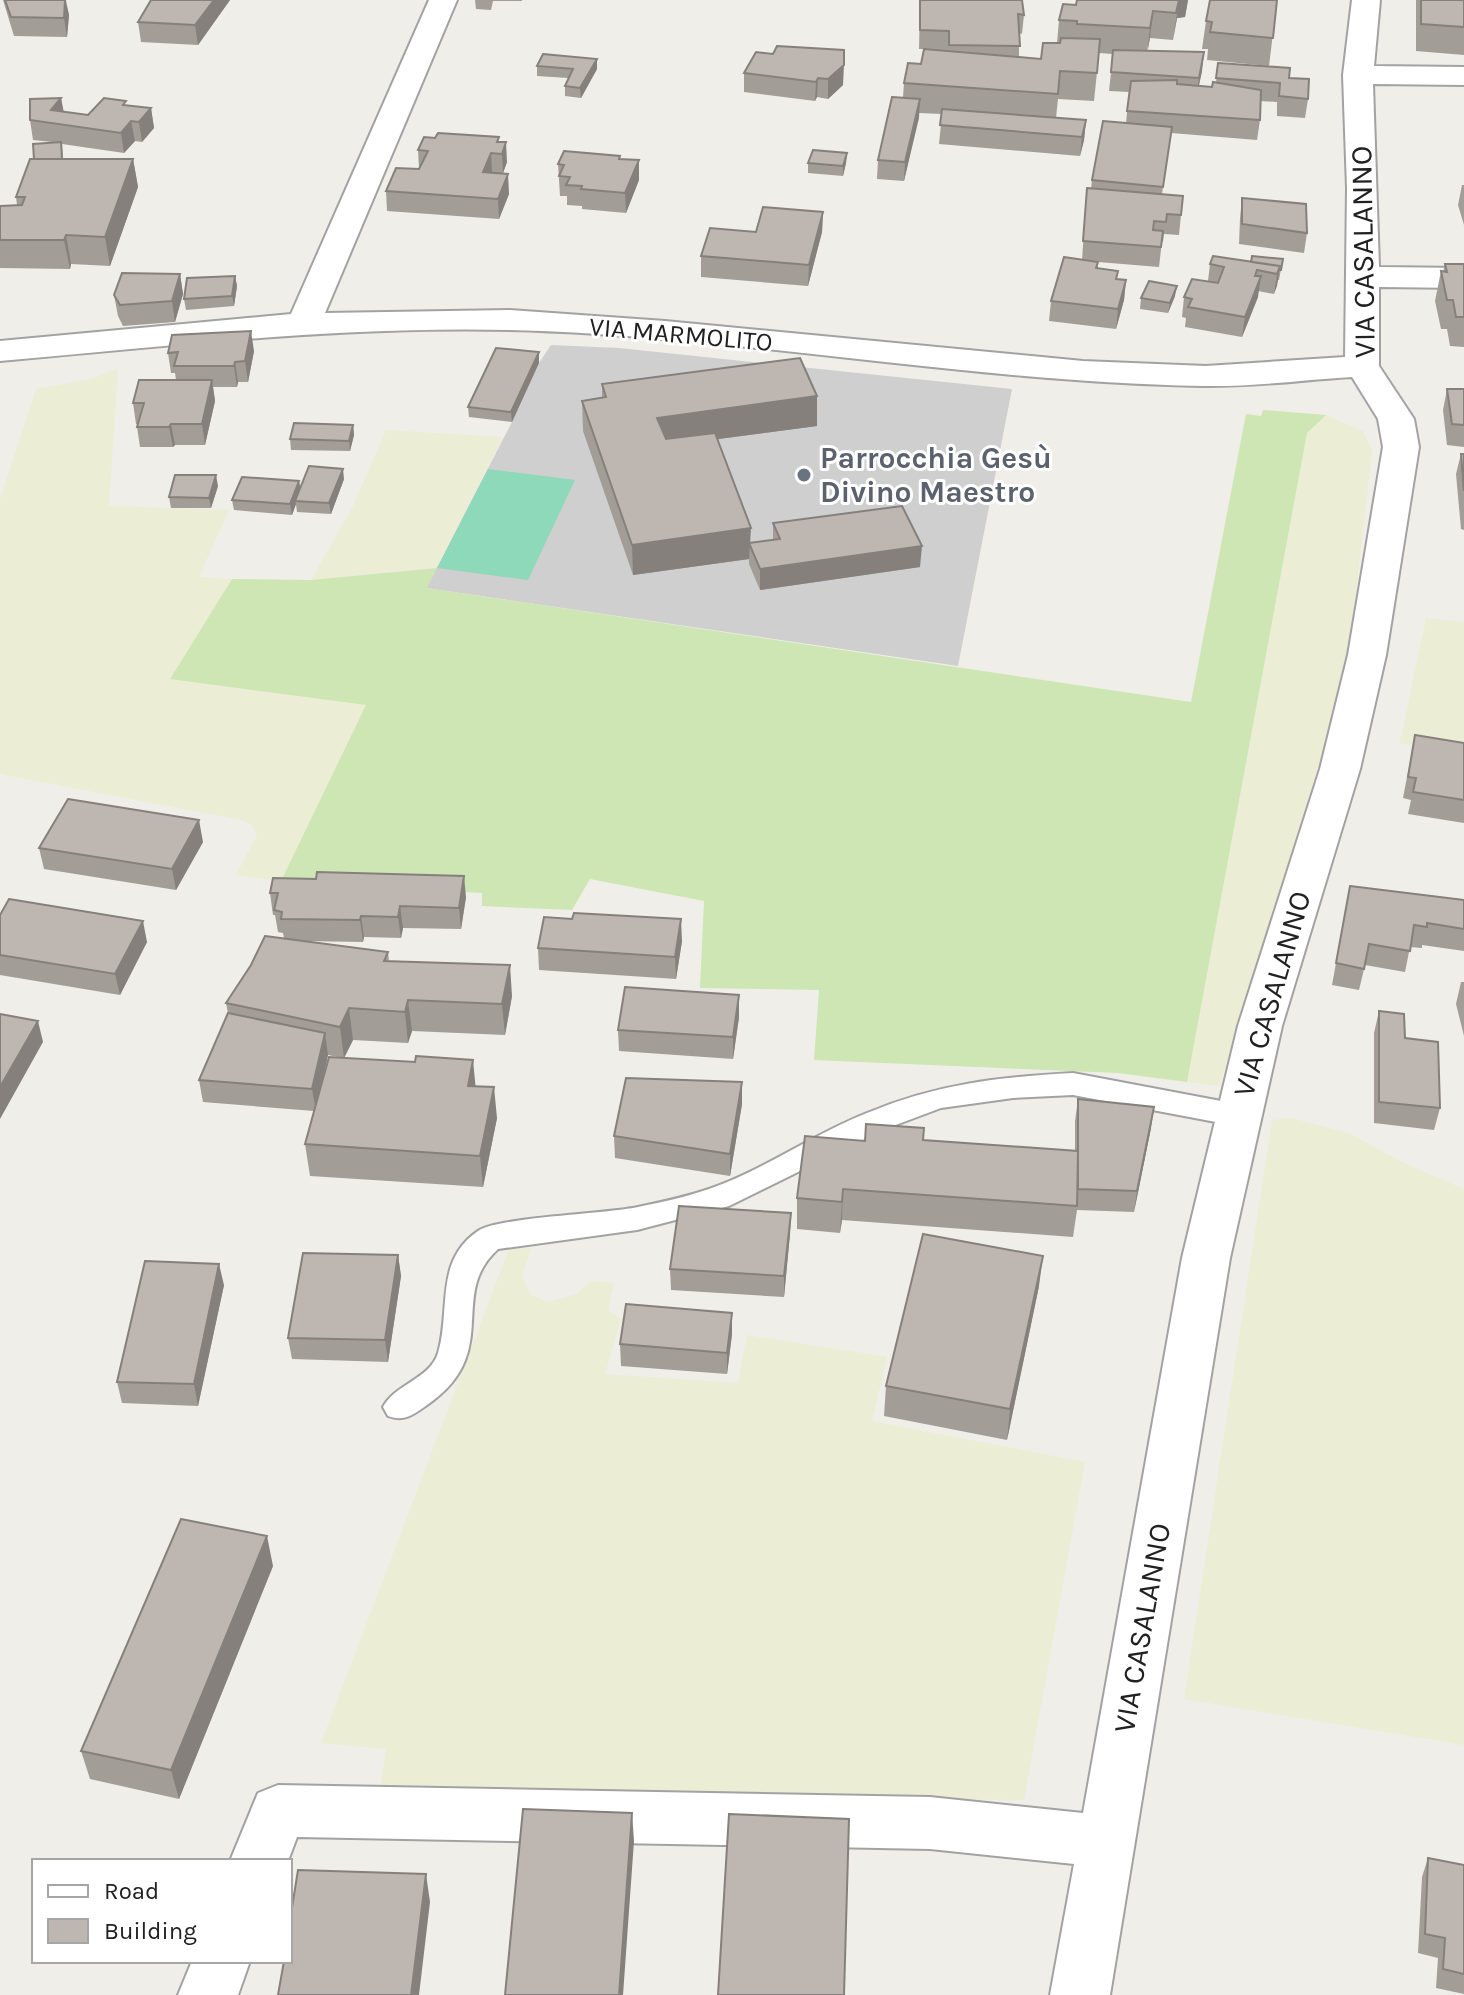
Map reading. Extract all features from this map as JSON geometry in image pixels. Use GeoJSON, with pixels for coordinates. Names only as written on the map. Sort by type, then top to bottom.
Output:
{"type":"FeatureCollection","features":[{"type":"Feature","properties":{"kind":"street"},"geometry":{"type":"LineString","coordinates":[[304,323],[443,0]]}},
{"type":"Feature","properties":{"kind":"street","name":"VIA CASALANNO"},"geometry":{"type":"LineString","coordinates":[[1080,1995],[1206,1258],[1260,1026],[1340,769],[1367,655],[1401,447],[1396,419],[1362,366],[1364,277],[1358,75],[1366,0]]}},
{"type":"Feature","properties":{"kind":"street"},"geometry":{"type":"LineString","coordinates":[[1358,75],[1464,76]]}},
{"type":"Feature","properties":{"kind":"street"},"geometry":{"type":"LineString","coordinates":[[1364,277],[1464,278]]}},
{"type":"Feature","properties":{"kind":"street","name":"VIA MARMOLITO"},"geometry":{"type":"LineString","coordinates":[[0,351],[304,323],[510,320],[665,331],[1083,371],[1206,376],[1362,366]]}},
{"type":"Feature","properties":{"kind":"street"},"geometry":{"type":"LineString","coordinates":[[260,1859],[278,1811],[930,1823],[1105,1841]]}},
{"type":"Feature","properties":{"kind":"street"},"geometry":{"type":"LineString","coordinates":[[208,1995],[220,1963]]}},
{"type":"Feature","properties":{"kind":"lane"},"geometry":{"type":"LineString","coordinates":[[399,1407],[426,1389],[451,1362],[457,1333],[457,1293],[463,1271],[475,1250],[490,1238],[637,1219],[718,1198],[875,1121],[938,1098],[1013,1087],[1073,1084],[1237,1115]]}},
{"type":"Feature","properties":{"kind":"shaded area"},"geometry":{"type":"Polygon","coordinates":[[[551,345],[619,348],[1012,389],[958,666],[426,588],[539,363],[551,345]]]}},
{"type":"Feature","properties":{"kind":"green space"},"geometry":{"type":"Polygon","coordinates":[[[118,368],[109,506],[229,510],[199,577],[232,579],[170,679],[367,705],[281,881],[236,875],[257,835],[252,825],[241,820],[0,774],[0,499],[36,389],[92,379],[118,368]]]}},
{"type":"Feature","properties":{"kind":"green space"},"geometry":{"type":"Polygon","coordinates":[[[1263,410],[1326,415],[1307,433],[1187,1082],[1118,1073],[814,1060],[819,990],[700,988],[704,901],[590,879],[572,910],[482,906],[482,893],[281,881],[366,705],[170,679],[232,579],[311,580],[437,568],[427,588],[1191,702],[1246,414],[1261,416],[1263,410]]]}},
{"type":"Feature","properties":{"kind":"green space"},"geometry":{"type":"Polygon","coordinates":[[[1326,415],[1363,431],[1372,451],[1351,638],[1324,748],[1219,1086],[1187,1082],[1307,433],[1326,415]]]}},
{"type":"Feature","properties":{"kind":"green space"},"geometry":{"type":"Polygon","coordinates":[[[386,430],[503,437],[437,568],[311,580],[352,508],[386,430]]]}},
{"type":"Feature","properties":{"kind":"green space"},"geometry":{"type":"Polygon","coordinates":[[[488,469],[575,480],[528,580],[437,568],[488,469]]]}},
{"type":"Feature","properties":{"kind":"green space"},"geometry":{"type":"Polygon","coordinates":[[[1426,618],[1464,622],[1464,755],[1400,743],[1426,618]]]}},
{"type":"Feature","properties":{"kind":"green space"},"geometry":{"type":"Polygon","coordinates":[[[1291,1118],[1351,1134],[1404,1163],[1464,1189],[1464,1745],[1184,1699],[1272,1120],[1291,1118]]]}},
{"type":"Feature","properties":{"kind":"green space"},"geometry":{"type":"Polygon","coordinates":[[[531,1248],[522,1276],[530,1294],[546,1302],[577,1294],[590,1281],[614,1283],[608,1310],[621,1319],[605,1374],[738,1383],[747,1335],[887,1357],[872,1421],[1085,1462],[1024,1800],[380,1790],[386,1749],[321,1743],[509,1249],[531,1248]]]}},
{"type":"Feature","properties":{"kind":"building"},"geometry":{"type":"Polygon","coordinates":[[[5,0],[65,0],[64,18],[11,17],[5,0]]]}},
{"type":"Feature","properties":{"kind":"building"},"geometry":{"type":"Polygon","coordinates":[[[151,0],[214,0],[195,25],[138,22],[151,0]]]}},
{"type":"Feature","properties":{"kind":"building"},"geometry":{"type":"Polygon","coordinates":[[[920,0],[1022,0],[1024,15],[1018,14],[1020,46],[949,45],[949,31],[920,30],[920,0]]]}},
{"type":"Feature","properties":{"kind":"building"},"geometry":{"type":"Polygon","coordinates":[[[1077,0],[1179,0],[1176,13],[1153,11],[1150,28],[1077,24],[1077,21],[1059,20],[1063,4],[1076,5],[1077,0]]]}},
{"type":"Feature","properties":{"kind":"building"},"geometry":{"type":"Polygon","coordinates":[[[1210,0],[1277,0],[1273,38],[1210,32],[1212,22],[1206,21],[1210,0]]]}},
{"type":"Feature","properties":{"kind":"building"},"geometry":{"type":"Polygon","coordinates":[[[1421,0],[1464,0],[1464,27],[1421,24],[1421,0]]]}},
{"type":"Feature","properties":{"kind":"building"},"geometry":{"type":"Polygon","coordinates":[[[1061,38],[1100,39],[1097,73],[1060,71],[1058,94],[904,83],[908,63],[921,64],[924,49],[1041,59],[1043,43],[1060,43],[1061,38]]]}},
{"type":"Feature","properties":{"kind":"building"},"geometry":{"type":"Polygon","coordinates":[[[777,46],[844,50],[844,65],[828,79],[818,78],[816,82],[744,73],[756,52],[773,54],[777,46]]]}},
{"type":"Feature","properties":{"kind":"building"},"geometry":{"type":"Polygon","coordinates":[[[1113,50],[1204,52],[1199,78],[1111,72],[1113,50]]]}},
{"type":"Feature","properties":{"kind":"building"},"geometry":{"type":"Polygon","coordinates":[[[543,54],[597,59],[580,88],[565,86],[573,69],[537,66],[543,54]]]}},
{"type":"Feature","properties":{"kind":"building"},"geometry":{"type":"Polygon","coordinates":[[[1218,63],[1290,68],[1289,78],[1309,79],[1308,99],[1279,96],[1280,83],[1216,78],[1218,63]]]}},
{"type":"Feature","properties":{"kind":"building"},"geometry":{"type":"Polygon","coordinates":[[[1177,80],[1177,84],[1212,87],[1213,82],[1261,90],[1260,120],[1127,111],[1131,81],[1177,80]]]}},
{"type":"Feature","properties":{"kind":"building"},"geometry":{"type":"Polygon","coordinates":[[[892,97],[920,99],[905,162],[878,160],[892,97]]]}},
{"type":"Feature","properties":{"kind":"building"},"geometry":{"type":"Polygon","coordinates":[[[61,98],[51,110],[88,115],[104,98],[126,101],[123,105],[151,108],[139,122],[131,121],[121,133],[30,120],[30,99],[61,98]]]}},
{"type":"Feature","properties":{"kind":"building"},"geometry":{"type":"Polygon","coordinates":[[[942,109],[1086,120],[1082,137],[940,125],[942,109]]]}},
{"type":"Feature","properties":{"kind":"building"},"geometry":{"type":"Polygon","coordinates":[[[1103,121],[1172,127],[1163,187],[1092,180],[1103,121]]]}},
{"type":"Feature","properties":{"kind":"building"},"geometry":{"type":"Polygon","coordinates":[[[438,133],[499,137],[497,142],[506,142],[502,154],[491,153],[483,172],[508,174],[498,199],[386,191],[396,168],[419,169],[428,151],[418,150],[424,137],[435,138],[438,133]]]}},
{"type":"Feature","properties":{"kind":"building"},"geometry":{"type":"Polygon","coordinates":[[[61,142],[62,159],[34,159],[33,144],[61,142]]]}},
{"type":"Feature","properties":{"kind":"building"},"geometry":{"type":"Polygon","coordinates":[[[813,150],[847,153],[843,166],[808,163],[813,150]]]}},
{"type":"Feature","properties":{"kind":"building"},"geometry":{"type":"Polygon","coordinates":[[[564,151],[639,160],[625,193],[581,189],[582,186],[566,185],[570,177],[559,176],[564,165],[558,164],[564,151]]]}},
{"type":"Feature","properties":{"kind":"building"},"geometry":{"type":"Polygon","coordinates":[[[30,159],[133,159],[105,237],[66,235],[64,240],[0,240],[0,206],[22,205],[25,197],[16,197],[30,159]]]}},
{"type":"Feature","properties":{"kind":"building"},"geometry":{"type":"Polygon","coordinates":[[[1087,188],[1183,196],[1181,215],[1167,214],[1166,222],[1154,221],[1153,230],[1163,231],[1161,247],[1083,241],[1087,188]]]}},
{"type":"Feature","properties":{"kind":"building"},"geometry":{"type":"Polygon","coordinates":[[[1242,198],[1306,204],[1307,233],[1242,224],[1242,198]]]}},
{"type":"Feature","properties":{"kind":"building"},"geometry":{"type":"Polygon","coordinates":[[[763,207],[823,212],[809,265],[701,256],[710,228],[756,232],[763,207]]]}},
{"type":"Feature","properties":{"kind":"building"},"geometry":{"type":"Polygon","coordinates":[[[1213,256],[1280,266],[1277,274],[1257,270],[1255,276],[1261,276],[1245,317],[1188,307],[1192,299],[1184,297],[1192,279],[1218,283],[1224,267],[1210,264],[1213,256]]]}},
{"type":"Feature","properties":{"kind":"building"},"geometry":{"type":"Polygon","coordinates":[[[1252,256],[1283,259],[1281,270],[1280,266],[1251,262],[1252,256]]]}},
{"type":"Feature","properties":{"kind":"building"},"geometry":{"type":"Polygon","coordinates":[[[1064,257],[1098,262],[1096,268],[1118,271],[1116,279],[1126,280],[1118,309],[1051,301],[1064,257]]]}},
{"type":"Feature","properties":{"kind":"building"},"geometry":{"type":"Polygon","coordinates":[[[1445,264],[1464,264],[1464,317],[1456,317],[1453,300],[1447,300],[1441,271],[1447,272],[1445,264]]]}},
{"type":"Feature","properties":{"kind":"building"},"geometry":{"type":"Polygon","coordinates":[[[122,273],[180,274],[172,301],[120,305],[114,295],[122,273]]]}},
{"type":"Feature","properties":{"kind":"building"},"geometry":{"type":"Polygon","coordinates":[[[235,276],[232,296],[184,299],[187,278],[235,276]]]}},
{"type":"Feature","properties":{"kind":"building"},"geometry":{"type":"Polygon","coordinates":[[[1149,281],[1177,286],[1170,303],[1141,298],[1149,281]]]}},
{"type":"Feature","properties":{"kind":"building"},"geometry":{"type":"Polygon","coordinates":[[[251,331],[245,361],[235,362],[234,366],[174,366],[178,352],[168,353],[172,335],[251,331]]]}},
{"type":"Feature","properties":{"kind":"building"},"geometry":{"type":"Polygon","coordinates":[[[496,348],[539,352],[511,412],[468,407],[496,348]]]}},
{"type":"Feature","properties":{"kind":"building"},"geometry":{"type":"Polygon","coordinates":[[[800,358],[817,396],[657,418],[666,439],[715,433],[751,528],[632,545],[582,401],[606,397],[602,384],[800,358]]]}},
{"type":"Feature","properties":{"kind":"building"},"geometry":{"type":"Polygon","coordinates":[[[139,380],[212,380],[202,424],[137,427],[144,403],[133,403],[139,380]]]}},
{"type":"Feature","properties":{"kind":"building"},"geometry":{"type":"Polygon","coordinates":[[[1447,389],[1464,389],[1464,425],[1452,424],[1447,389]]]}},
{"type":"Feature","properties":{"kind":"building"},"geometry":{"type":"Polygon","coordinates":[[[294,423],[353,425],[349,441],[290,439],[294,423]]]}},
{"type":"Feature","properties":{"kind":"building"},"geometry":{"type":"Polygon","coordinates":[[[1461,454],[1464,454],[1464,491],[1461,454]]]}},
{"type":"Feature","properties":{"kind":"building"},"geometry":{"type":"Polygon","coordinates":[[[309,466],[343,469],[329,503],[295,501],[309,466]]]}},
{"type":"Feature","properties":{"kind":"building"},"geometry":{"type":"Polygon","coordinates":[[[175,475],[216,475],[209,498],[169,497],[175,475]]]}},
{"type":"Feature","properties":{"kind":"building"},"geometry":{"type":"Polygon","coordinates":[[[242,477],[299,481],[290,504],[232,500],[242,477]]]}},
{"type":"Feature","properties":{"kind":"building"},"geometry":{"type":"Polygon","coordinates":[[[902,506],[922,546],[760,569],[749,543],[780,539],[773,523],[902,506]]]}},
{"type":"Feature","properties":{"kind":"building"},"geometry":{"type":"Polygon","coordinates":[[[1415,735],[1464,743],[1464,800],[1413,792],[1416,778],[1408,777],[1415,735]]]}},
{"type":"Feature","properties":{"kind":"building"},"geometry":{"type":"Polygon","coordinates":[[[68,799],[199,820],[172,869],[39,848],[68,799]]]}},
{"type":"Feature","properties":{"kind":"building"},"geometry":{"type":"Polygon","coordinates":[[[317,872],[464,876],[459,908],[400,906],[398,917],[361,916],[360,920],[281,919],[282,912],[274,910],[278,893],[270,893],[273,878],[316,879],[317,872]]]}},
{"type":"Feature","properties":{"kind":"building"},"geometry":{"type":"Polygon","coordinates":[[[1350,886],[1464,900],[1464,929],[1427,923],[1427,927],[1414,925],[1410,951],[1369,944],[1364,969],[1336,963],[1350,886]]]}},
{"type":"Feature","properties":{"kind":"building"},"geometry":{"type":"Polygon","coordinates":[[[9,899],[143,921],[115,974],[0,955],[0,915],[9,899]]]}},
{"type":"Feature","properties":{"kind":"building"},"geometry":{"type":"Polygon","coordinates":[[[574,913],[681,919],[675,957],[538,948],[544,917],[572,919],[574,913]]]}},
{"type":"Feature","properties":{"kind":"building"},"geometry":{"type":"Polygon","coordinates":[[[265,936],[388,952],[384,961],[510,965],[502,1004],[408,1000],[405,1012],[349,1008],[340,1027],[226,1003],[251,965],[265,936]]]}},
{"type":"Feature","properties":{"kind":"building"},"geometry":{"type":"Polygon","coordinates":[[[625,987],[739,995],[733,1037],[618,1030],[625,987]]]}},
{"type":"Feature","properties":{"kind":"building"},"geometry":{"type":"Polygon","coordinates":[[[1379,1011],[1404,1014],[1405,1038],[1438,1042],[1440,1108],[1379,1102],[1379,1011]]]}},
{"type":"Feature","properties":{"kind":"building"},"geometry":{"type":"Polygon","coordinates":[[[228,1013],[325,1033],[312,1089],[199,1080],[228,1013]]]}},
{"type":"Feature","properties":{"kind":"building"},"geometry":{"type":"Polygon","coordinates":[[[0,1014],[38,1021],[0,1087],[0,1014]]]}},
{"type":"Feature","properties":{"kind":"building"},"geometry":{"type":"Polygon","coordinates":[[[416,1056],[473,1060],[468,1086],[494,1087],[480,1156],[305,1144],[329,1057],[415,1062],[416,1056]]]}},
{"type":"Feature","properties":{"kind":"building"},"geometry":{"type":"Polygon","coordinates":[[[626,1078],[742,1082],[730,1154],[614,1136],[626,1078]]]}},
{"type":"Feature","properties":{"kind":"building"},"geometry":{"type":"Polygon","coordinates":[[[1078,1099],[1154,1107],[1137,1191],[1078,1189],[1078,1099]]]}},
{"type":"Feature","properties":{"kind":"building"},"geometry":{"type":"Polygon","coordinates":[[[866,1124],[924,1128],[923,1140],[1078,1151],[1077,1206],[843,1189],[842,1202],[797,1198],[805,1136],[865,1141],[866,1124]]]}},
{"type":"Feature","properties":{"kind":"building"},"geometry":{"type":"Polygon","coordinates":[[[679,1206],[791,1213],[784,1276],[670,1269],[679,1206]]]}},
{"type":"Feature","properties":{"kind":"building"},"geometry":{"type":"Polygon","coordinates":[[[923,1234],[1043,1256],[1010,1409],[886,1386],[923,1234]]]}},
{"type":"Feature","properties":{"kind":"building"},"geometry":{"type":"Polygon","coordinates":[[[303,1253],[398,1255],[385,1340],[288,1338],[303,1253]]]}},
{"type":"Feature","properties":{"kind":"building"},"geometry":{"type":"Polygon","coordinates":[[[145,1261],[219,1264],[194,1384],[117,1382],[145,1261]]]}},
{"type":"Feature","properties":{"kind":"building"},"geometry":{"type":"Polygon","coordinates":[[[626,1304],[732,1313],[727,1353],[620,1344],[626,1304]]]}},
{"type":"Feature","properties":{"kind":"building"},"geometry":{"type":"Polygon","coordinates":[[[181,1519],[267,1536],[171,1770],[81,1751],[181,1519]]]}},
{"type":"Feature","properties":{"kind":"building"},"geometry":{"type":"Polygon","coordinates":[[[523,1809],[632,1813],[619,1995],[505,1995],[523,1809]]]}},
{"type":"Feature","properties":{"kind":"building"},"geometry":{"type":"Polygon","coordinates":[[[729,1814],[849,1819],[844,1995],[718,1995],[729,1814]]]}},
{"type":"Feature","properties":{"kind":"building"},"geometry":{"type":"Polygon","coordinates":[[[1428,1858],[1464,1865],[1464,1974],[1443,1969],[1445,1938],[1425,1934],[1428,1858]]]}},
{"type":"Feature","properties":{"kind":"building"},"geometry":{"type":"Polygon","coordinates":[[[298,1870],[426,1874],[411,1995],[278,1995],[284,1963],[292,1963],[292,1908],[298,1870]]]}},
{"type":"Feature","properties":{"kind":"place","name":"Parrocchia Gesù Divino Maestro"},"geometry":{"type":"Point","coordinates":[804,475]}}]}
